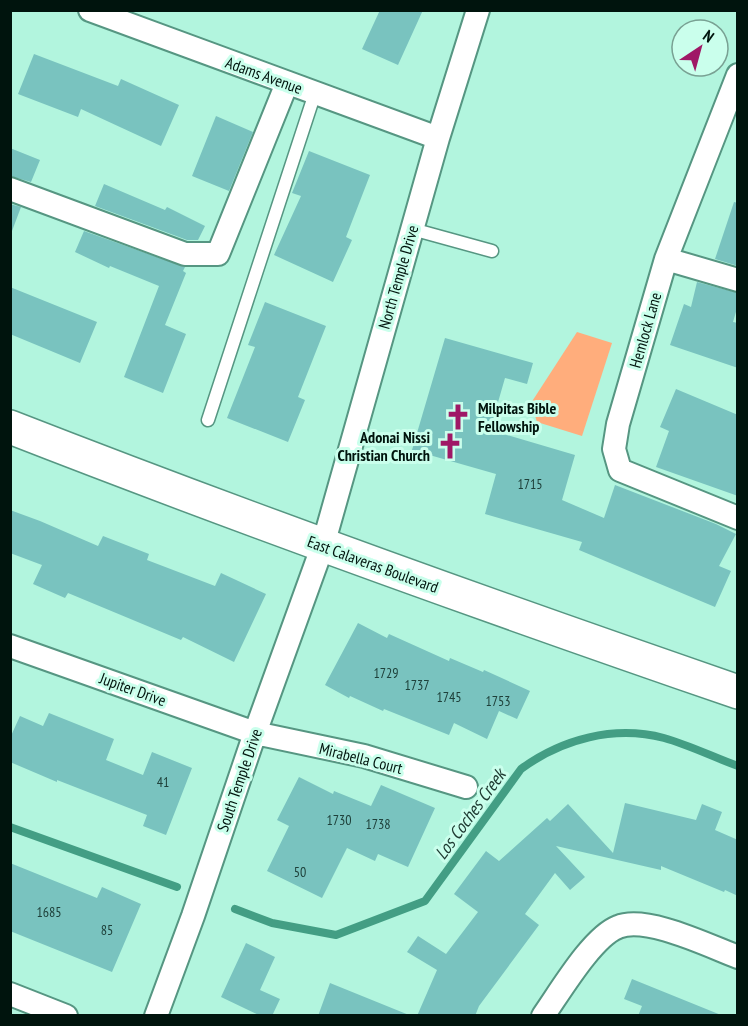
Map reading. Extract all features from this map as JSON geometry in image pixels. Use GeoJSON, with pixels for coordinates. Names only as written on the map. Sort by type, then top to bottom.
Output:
{"type":"FeatureCollection","features":[{"type":"Feature","properties":{"kind":"main road","name":"East Calaveras Boulevard"},"geometry":{"type":"LineString","coordinates":[[10,427],[169,489],[471,600],[738,692]]}},
{"type":"Feature","properties":{"kind":"street","name":"Adams Avenue"},"geometry":{"type":"LineString","coordinates":[[90,10],[438,138]]}},
{"type":"Feature","properties":{"kind":"street","name":"North Temple Drive"},"geometry":{"type":"LineString","coordinates":[[323,546],[438,138],[478,10]]}},
{"type":"Feature","properties":{"kind":"street","name":"Hemlock Lane"},"geometry":{"type":"LineString","coordinates":[[738,75],[666,259],[618,424],[614,449],[620,470],[738,518]]}},
{"type":"Feature","properties":{"kind":"street"},"geometry":{"type":"LineString","coordinates":[[10,189],[184,254],[218,254],[287,83]]}},
{"type":"Feature","properties":{"kind":"street"},"geometry":{"type":"LineString","coordinates":[[666,259],[738,280]]}},
{"type":"Feature","properties":{"kind":"street","name":"South Temple Drive"},"geometry":{"type":"LineString","coordinates":[[156,1016],[323,546]]}},
{"type":"Feature","properties":{"kind":"street","name":"Jupiter Drive"},"geometry":{"type":"LineString","coordinates":[[10,646],[255,733]]}},
{"type":"Feature","properties":{"kind":"street","name":"Mirabella Court"},"geometry":{"type":"LineString","coordinates":[[255,733],[364,756],[466,787]]}},
{"type":"Feature","properties":{"kind":"street"},"geometry":{"type":"LineString","coordinates":[[543,1016],[590,950],[603,936],[617,927],[632,924],[649,925],[738,957]]}},
{"type":"Feature","properties":{"kind":"street"},"geometry":{"type":"LineString","coordinates":[[10,994],[66,1016]]}},
{"type":"Feature","properties":{"kind":"lane"},"geometry":{"type":"LineString","coordinates":[[208,420],[315,93]]}},
{"type":"Feature","properties":{"kind":"lane"},"geometry":{"type":"LineString","coordinates":[[412,229],[492,251]]}},
{"type":"Feature","properties":{"kind":"shaded area"},"geometry":{"type":"Polygon","coordinates":[[[577,332],[612,343],[582,436],[537,422],[531,403],[577,332]]]}},
{"type":"Feature","properties":{"kind":"building"},"geometry":{"type":"Polygon","coordinates":[[[380,10],[423,10],[398,65],[362,49],[380,10]]]}},
{"type":"Feature","properties":{"kind":"building"},"geometry":{"type":"Polygon","coordinates":[[[34,54],[118,86],[121,79],[179,105],[161,146],[81,109],[78,117],[18,94],[34,54]]]}},
{"type":"Feature","properties":{"kind":"building"},"geometry":{"type":"Polygon","coordinates":[[[216,116],[253,132],[229,191],[192,176],[216,116]]]}},
{"type":"Feature","properties":{"kind":"building"},"geometry":{"type":"Polygon","coordinates":[[[10,148],[40,160],[31,182],[10,176],[10,148]]]}},
{"type":"Feature","properties":{"kind":"building"},"geometry":{"type":"Polygon","coordinates":[[[309,151],[370,175],[346,237],[352,240],[333,282],[274,255],[301,196],[292,193],[309,151]]]}},
{"type":"Feature","properties":{"kind":"building"},"geometry":{"type":"Polygon","coordinates":[[[104,184],[165,210],[167,207],[205,226],[198,240],[187,240],[95,206],[104,184]]]}},
{"type":"Feature","properties":{"kind":"building"},"geometry":{"type":"Polygon","coordinates":[[[734,202],[738,203],[738,266],[715,259],[734,202]]]}},
{"type":"Feature","properties":{"kind":"building"},"geometry":{"type":"Polygon","coordinates":[[[10,204],[21,207],[12,231],[10,230],[10,204]]]}},
{"type":"Feature","properties":{"kind":"building"},"geometry":{"type":"Polygon","coordinates":[[[84,231],[185,267],[183,271],[186,273],[165,325],[186,334],[163,393],[124,377],[159,286],[110,266],[109,268],[75,252],[84,231]]]}},
{"type":"Feature","properties":{"kind":"building"},"geometry":{"type":"Polygon","coordinates":[[[697,282],[738,293],[738,305],[733,322],[738,323],[738,368],[670,345],[684,304],[691,307],[697,282]]]}},
{"type":"Feature","properties":{"kind":"building"},"geometry":{"type":"Polygon","coordinates":[[[10,287],[97,322],[80,363],[10,334],[10,287]]]}},
{"type":"Feature","properties":{"kind":"building"},"geometry":{"type":"Polygon","coordinates":[[[265,302],[326,326],[298,397],[305,400],[288,442],[227,418],[255,347],[248,345],[265,302]]]}},
{"type":"Feature","properties":{"kind":"building"},"geometry":{"type":"Polygon","coordinates":[[[445,338],[533,363],[527,384],[505,378],[490,430],[575,455],[562,500],[604,518],[615,485],[736,534],[719,566],[731,571],[715,607],[579,550],[582,542],[485,514],[496,474],[412,450],[445,338]]]}},
{"type":"Feature","properties":{"kind":"building"},"geometry":{"type":"Polygon","coordinates":[[[676,389],[738,415],[738,496],[656,467],[669,431],[660,427],[676,389]]]}},
{"type":"Feature","properties":{"kind":"building"},"geometry":{"type":"Polygon","coordinates":[[[10,510],[98,546],[103,536],[149,554],[147,560],[215,586],[221,573],[266,594],[234,662],[183,637],[181,640],[68,593],[65,598],[33,584],[42,565],[10,553],[10,510]]]}},
{"type":"Feature","properties":{"kind":"building"},"geometry":{"type":"Polygon","coordinates":[[[358,623],[387,638],[389,634],[449,661],[450,658],[483,672],[484,670],[530,691],[517,719],[499,711],[487,739],[454,723],[449,735],[384,709],[383,711],[350,696],[349,698],[325,685],[358,623]]]}},
{"type":"Feature","properties":{"kind":"building"},"geometry":{"type":"Polygon","coordinates":[[[49,713],[114,739],[106,760],[143,775],[152,752],[192,768],[166,835],[143,826],[147,815],[10,762],[10,738],[20,716],[43,726],[49,713]]]}},
{"type":"Feature","properties":{"kind":"building"},"geometry":{"type":"Polygon","coordinates":[[[299,777],[333,794],[334,791],[371,806],[381,785],[435,808],[408,867],[378,854],[375,861],[347,848],[322,898],[267,871],[289,826],[277,820],[299,777]]]}},
{"type":"Feature","properties":{"kind":"building"},"geometry":{"type":"Polygon","coordinates":[[[625,803],[696,820],[702,804],[722,812],[715,830],[738,840],[738,896],[661,866],[661,870],[556,846],[585,877],[570,890],[555,873],[525,914],[539,925],[479,1006],[475,1016],[417,1016],[437,970],[407,952],[418,936],[446,954],[478,912],[454,894],[486,851],[499,861],[547,818],[550,821],[568,804],[613,853],[625,803]]]}},
{"type":"Feature","properties":{"kind":"building"},"geometry":{"type":"Polygon","coordinates":[[[10,863],[97,898],[102,887],[141,904],[112,972],[10,931],[10,863]]]}},
{"type":"Feature","properties":{"kind":"building"},"geometry":{"type":"Polygon","coordinates":[[[246,943],[275,957],[260,990],[280,999],[272,1016],[261,1016],[221,997],[246,943]]]}},
{"type":"Feature","properties":{"kind":"building"},"geometry":{"type":"Polygon","coordinates":[[[632,979],[721,1015],[638,1016],[642,1006],[624,999],[632,979]]]}},
{"type":"Feature","properties":{"kind":"building"},"geometry":{"type":"Polygon","coordinates":[[[330,983],[409,1015],[409,1016],[318,1016],[330,983]]]}},
{"type":"Feature","properties":{"kind":"waterway","name":"Los Coches Creek"},"geometry":{"type":"LineString","coordinates":[[235,909],[272,923],[336,935],[425,901],[521,769],[554,750],[589,737],[626,733],[645,734],[673,741],[738,766]]}},
{"type":"Feature","properties":{"kind":"waterway","name":"Los Coches Creek"},"geometry":{"type":"LineString","coordinates":[[10,827],[177,887]]}},
{"type":"Feature","properties":{"kind":"place","name":"Milpitas Bible Fellowship"},"geometry":{"type":"Point","coordinates":[458,417]}},
{"type":"Feature","properties":{"kind":"place","name":"Adonai Nissi Christian Church"},"geometry":{"type":"Point","coordinates":[450,446]}}]}
